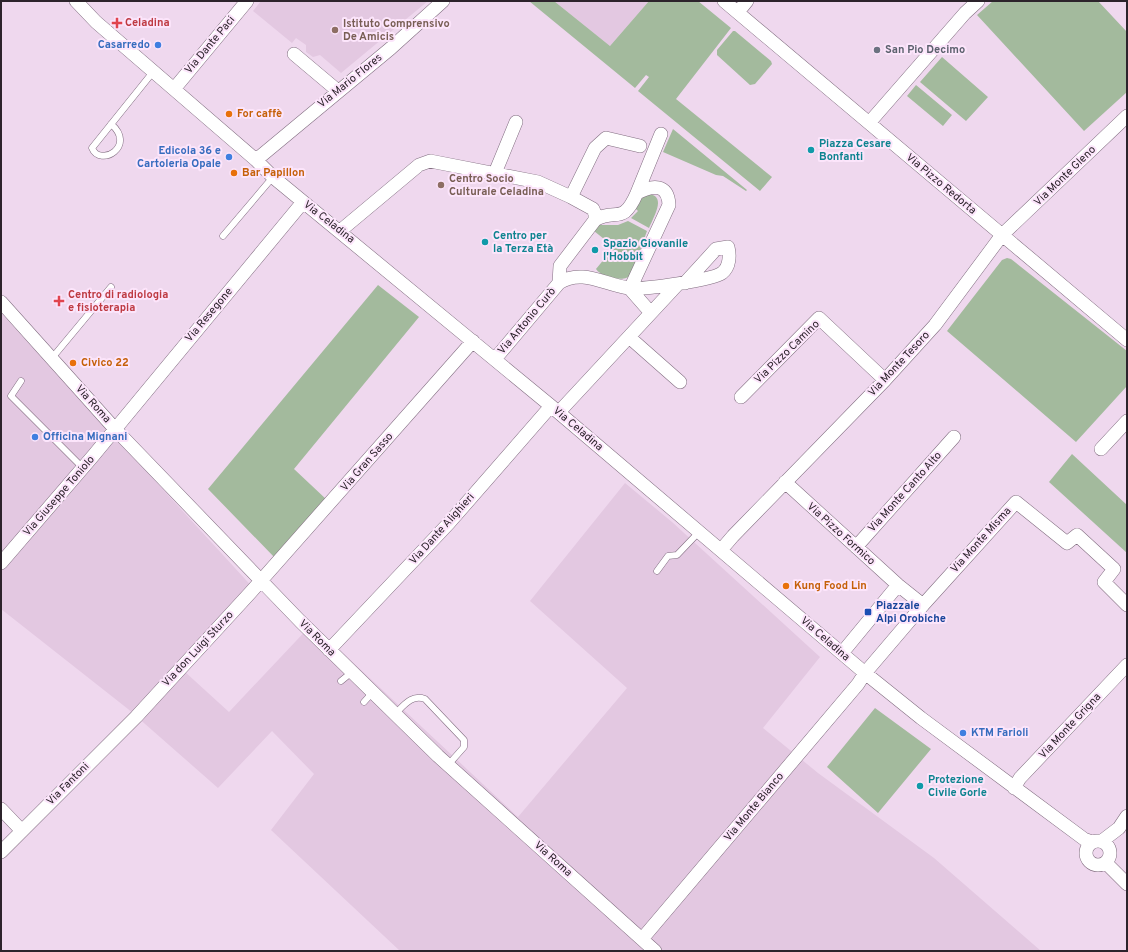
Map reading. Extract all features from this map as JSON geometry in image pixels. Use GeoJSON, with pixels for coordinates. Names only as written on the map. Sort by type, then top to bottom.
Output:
{"type":"FeatureCollection","features":[{"type":"Feature","properties":{"kind":"street","name":"Via Dante Paci"},"geometry":{"type":"LineString","coordinates":[[174,89],[247,1]]}},
{"type":"Feature","properties":{"kind":"street","name":"Via Mario Flores"},"geometry":{"type":"LineString","coordinates":[[256,160],[338,90],[391,48],[443,1]]}},
{"type":"Feature","properties":{"kind":"street","name":"Via Pizzo Redorta"},"geometry":{"type":"LineString","coordinates":[[724,1],[1127,340]]}},
{"type":"Feature","properties":{"kind":"street"},"geometry":{"type":"LineString","coordinates":[[738,12],[747,1]]}},
{"type":"Feature","properties":{"kind":"street"},"geometry":{"type":"LineString","coordinates":[[869,123],[965,13],[978,1]]}},
{"type":"Feature","properties":{"kind":"street","name":"Via Celadina"},"geometry":{"type":"LineString","coordinates":[[78,2],[96,22],[256,160],[273,177],[555,409],[865,674],[1084,840],[1097,842]]}},
{"type":"Feature","properties":{"kind":"street"},"geometry":{"type":"LineString","coordinates":[[294,54],[338,90]]}},
{"type":"Feature","properties":{"kind":"street","name":"Via Monte Gleno"},"geometry":{"type":"LineString","coordinates":[[1002,235],[1127,116]]}},
{"type":"Feature","properties":{"kind":"street"},"geometry":{"type":"LineString","coordinates":[[494,173],[516,122]]}},
{"type":"Feature","properties":{"kind":"street"},"geometry":{"type":"LineString","coordinates":[[594,220],[602,216],[616,216],[630,207],[661,134]]}},
{"type":"Feature","properties":{"kind":"street"},"geometry":{"type":"LineString","coordinates":[[571,197],[595,148],[606,138],[640,146]]}},
{"type":"Feature","properties":{"kind":"street"},"geometry":{"type":"LineString","coordinates":[[340,231],[419,165],[430,161],[538,182],[593,209],[595,214],[594,220]]}},
{"type":"Feature","properties":{"kind":"street"},"geometry":{"type":"LineString","coordinates":[[637,193],[654,186],[662,189],[669,198],[669,205],[630,289],[651,313]]}},
{"type":"Feature","properties":{"kind":"street","name":"Via Resegone"},"geometry":{"type":"LineString","coordinates":[[115,429],[303,202]]}},
{"type":"Feature","properties":{"kind":"street","name":"Via Antonio Curò"},"geometry":{"type":"LineString","coordinates":[[559,283],[560,266],[594,220]]}},
{"type":"Feature","properties":{"kind":"street","name":"Via Monte Tesoro"},"geometry":{"type":"LineString","coordinates":[[721,550],[885,380],[935,324],[1002,235]]}},
{"type":"Feature","properties":{"kind":"street","name":"Via Antonio Curò"},"geometry":{"type":"LineString","coordinates":[[495,359],[559,283],[568,277],[597,280],[630,289]]}},
{"type":"Feature","properties":{"kind":"street","name":"Via Dante Alighieri"},"geometry":{"type":"LineString","coordinates":[[329,650],[555,409],[681,284],[630,289]]}},
{"type":"Feature","properties":{"kind":"street","name":"Via Roma"},"geometry":{"type":"LineString","coordinates":[[1,302],[115,429],[261,582],[329,650],[448,765],[655,951]]}},
{"type":"Feature","properties":{"kind":"street","name":"Via Pizzo Camino"},"geometry":{"type":"LineString","coordinates":[[741,397],[819,318],[885,380]]}},
{"type":"Feature","properties":{"kind":"street"},"geometry":{"type":"LineString","coordinates":[[628,337],[680,382]]}},
{"type":"Feature","properties":{"kind":"street","name":"Via Gran Sasso"},"geometry":{"type":"LineString","coordinates":[[261,582],[473,341]]}},
{"type":"Feature","properties":{"kind":"street"},"geometry":{"type":"LineString","coordinates":[[1101,449],[1127,421]]}},
{"type":"Feature","properties":{"kind":"street","name":"Via Giuseppe Toniolo"},"geometry":{"type":"LineString","coordinates":[[1,563],[115,429]]}},
{"type":"Feature","properties":{"kind":"street","name":"Via Monte Canto Alto"},"geometry":{"type":"LineString","coordinates":[[856,547],[954,437]]}},
{"type":"Feature","properties":{"kind":"street","name":"Via Pizzo Formico"},"geometry":{"type":"LineString","coordinates":[[785,482],[898,585],[923,604]]}},
{"type":"Feature","properties":{"kind":"street","name":"Via Monte Misma"},"geometry":{"type":"LineString","coordinates":[[923,604],[1016,502],[1067,543],[1077,535],[1114,569],[1104,582],[1127,606]]}},
{"type":"Feature","properties":{"kind":"street","name":"Via don Luigi Sturzo"},"geometry":{"type":"LineString","coordinates":[[136,717],[261,582]]}},
{"type":"Feature","properties":{"kind":"street"},"geometry":{"type":"LineString","coordinates":[[842,653],[898,585]]}},
{"type":"Feature","properties":{"kind":"street","name":"Via Monte Bianco"},"geometry":{"type":"LineString","coordinates":[[642,940],[858,684],[923,604]]}},
{"type":"Feature","properties":{"kind":"street","name":"Via Monte Grigna"},"geometry":{"type":"LineString","coordinates":[[1014,788],[1020,778],[1127,665]]}},
{"type":"Feature","properties":{"kind":"street","name":"Via Fantoni"},"geometry":{"type":"LineString","coordinates":[[1,852],[136,717]]}},
{"type":"Feature","properties":{"kind":"street"},"geometry":{"type":"LineString","coordinates":[[1,810],[22,831]]}},
{"type":"Feature","properties":{"kind":"street"},"geometry":{"type":"LineString","coordinates":[[1097,842],[1108,845],[1110,852],[1106,863],[1098,866],[1090,862],[1086,857],[1086,851],[1097,842],[1119,828],[1127,816]]}},
{"type":"Feature","properties":{"kind":"street"},"geometry":{"type":"LineString","coordinates":[[1106,863],[1127,884]]}},
{"type":"Feature","properties":{"kind":"lane"},"geometry":{"type":"LineString","coordinates":[[111,124],[119,131],[121,137],[119,144],[114,153],[108,156],[100,155],[93,151],[92,148],[111,124],[153,72]]}},
{"type":"Feature","properties":{"kind":"lane"},"geometry":{"type":"LineString","coordinates":[[223,236],[273,177]]}},
{"type":"Feature","properties":{"kind":"lane"},"geometry":{"type":"LineString","coordinates":[[52,358],[111,287]]}},
{"type":"Feature","properties":{"kind":"lane"},"geometry":{"type":"LineString","coordinates":[[21,381],[11,396],[83,468]]}},
{"type":"Feature","properties":{"kind":"lane"},"geometry":{"type":"LineString","coordinates":[[657,571],[668,556],[677,556],[699,532]]}},
{"type":"Feature","properties":{"kind":"lane"},"geometry":{"type":"LineString","coordinates":[[341,681],[352,672]]}},
{"type":"Feature","properties":{"kind":"lane"},"geometry":{"type":"LineString","coordinates":[[364,702],[373,692]]}},
{"type":"Feature","properties":{"kind":"lane"},"geometry":{"type":"LineString","coordinates":[[395,714],[412,698],[419,696],[425,699],[464,740],[464,747],[448,765]]}},
{"type":"Feature","properties":{"kind":"shaded area","name":"Istituto Comprensivo De Amicis"},"geometry":{"type":"Polygon","coordinates":[[[261,1],[428,1],[341,73],[320,55],[313,57],[306,52],[306,45],[296,38],[292,43],[253,11],[261,1]]]}},
{"type":"Feature","properties":{"kind":"shaded area"},"geometry":{"type":"Polygon","coordinates":[[[554,1],[649,1],[610,46],[554,1]]]}},
{"type":"Feature","properties":{"kind":"shaded area"},"geometry":{"type":"Polygon","coordinates":[[[1,313],[257,592],[184,671],[229,712],[312,624],[518,817],[627,688],[530,601],[625,483],[672,522],[820,657],[763,728],[818,773],[934,858],[1041,951],[400,951],[271,830],[314,774],[272,731],[218,788],[128,709],[1,609],[1,313]]]}},
{"type":"Feature","properties":{"kind":"green space"},"geometry":{"type":"Polygon","coordinates":[[[529,1],[554,1],[610,46],[649,1],[698,1],[731,28],[676,99],[772,177],[760,191],[638,91],[649,77],[646,75],[635,88],[529,1]]]}},
{"type":"Feature","properties":{"kind":"green space"},"geometry":{"type":"Polygon","coordinates":[[[993,1],[1098,1],[1127,32],[1127,92],[1084,131],[977,15],[993,1]]]}},
{"type":"Feature","properties":{"kind":"green space"},"geometry":{"type":"Polygon","coordinates":[[[733,31],[735,31],[771,61],[772,64],[755,84],[750,85],[717,55],[717,50],[733,31]]]}},
{"type":"Feature","properties":{"kind":"green space"},"geometry":{"type":"Polygon","coordinates":[[[942,57],[988,97],[966,121],[920,82],[942,57]]]}},
{"type":"Feature","properties":{"kind":"green space"},"geometry":{"type":"Polygon","coordinates":[[[916,85],[952,115],[943,126],[907,96],[916,85]]]}},
{"type":"Feature","properties":{"kind":"green space"},"geometry":{"type":"Polygon","coordinates":[[[673,129],[747,190],[746,191],[723,176],[716,175],[663,152],[673,129]]]}},
{"type":"Feature","properties":{"kind":"green space"},"geometry":{"type":"Polygon","coordinates":[[[642,194],[650,194],[655,196],[658,200],[657,211],[649,228],[631,218],[638,211],[635,208],[642,194]]]}},
{"type":"Feature","properties":{"kind":"green space"},"geometry":{"type":"Polygon","coordinates":[[[628,221],[647,231],[637,259],[630,276],[622,279],[607,277],[596,269],[614,247],[594,231],[599,225],[618,225],[628,221]]]}},
{"type":"Feature","properties":{"kind":"green space"},"geometry":{"type":"Polygon","coordinates":[[[1007,258],[1011,259],[1127,351],[1127,386],[1076,442],[947,331],[1002,260],[1007,258]]]}},
{"type":"Feature","properties":{"kind":"green space"},"geometry":{"type":"Polygon","coordinates":[[[378,285],[419,317],[294,469],[327,500],[275,558],[208,489],[378,285]]]}},
{"type":"Feature","properties":{"kind":"green space"},"geometry":{"type":"Polygon","coordinates":[[[1072,454],[1127,505],[1127,553],[1049,482],[1072,454]]]}},
{"type":"Feature","properties":{"kind":"green space"},"geometry":{"type":"Polygon","coordinates":[[[875,708],[931,749],[878,813],[827,767],[875,708]]]}},
{"type":"Feature","properties":{"kind":"place","name":"Celadina"},"geometry":{"type":"Point","coordinates":[117,23]}},
{"type":"Feature","properties":{"kind":"place","name":"Istituto Comprensivo De Amicis"},"geometry":{"type":"Point","coordinates":[335,30]}},
{"type":"Feature","properties":{"kind":"place","name":"Casarredo"},"geometry":{"type":"Point","coordinates":[158,45]}},
{"type":"Feature","properties":{"kind":"place","name":"San Pio Decimo"},"geometry":{"type":"Point","coordinates":[877,50]}},
{"type":"Feature","properties":{"kind":"place","name":"For caffè"},"geometry":{"type":"Point","coordinates":[229,114]}},
{"type":"Feature","properties":{"kind":"place","name":"Piazza Cesare Bonfanti"},"geometry":{"type":"Point","coordinates":[811,150]}},
{"type":"Feature","properties":{"kind":"place","name":"Edicola 36 e Cartoleria Opale"},"geometry":{"type":"Point","coordinates":[229,157]}},
{"type":"Feature","properties":{"kind":"place","name":"Bar Papillon"},"geometry":{"type":"Point","coordinates":[234,173]}},
{"type":"Feature","properties":{"kind":"place","name":"Centro Socio Culturale Celadina"},"geometry":{"type":"Point","coordinates":[441,185]}},
{"type":"Feature","properties":{"kind":"place","name":"Centro per la Terza Età"},"geometry":{"type":"Point","coordinates":[485,242]}},
{"type":"Feature","properties":{"kind":"place","name":"Spazio Giovanile l'Hobbit"},"geometry":{"type":"Point","coordinates":[595,250]}},
{"type":"Feature","properties":{"kind":"place","name":"Centro di radiologia e fisioterapia"},"geometry":{"type":"Point","coordinates":[59,301]}},
{"type":"Feature","properties":{"kind":"place","name":"Civico 22"},"geometry":{"type":"Point","coordinates":[73,363]}},
{"type":"Feature","properties":{"kind":"place","name":"Officina Mignani"},"geometry":{"type":"Point","coordinates":[35,437]}},
{"type":"Feature","properties":{"kind":"place","name":"Kung Food Lin"},"geometry":{"type":"Point","coordinates":[786,586]}},
{"type":"Feature","properties":{"kind":"place","name":"Piazzale Alpi Orobiche"},"geometry":{"type":"Point","coordinates":[868,612]}},
{"type":"Feature","properties":{"kind":"place","name":"KTM Farioli"},"geometry":{"type":"Point","coordinates":[963,733]}},
{"type":"Feature","properties":{"kind":"place","name":"Protezione Civile Gorle"},"geometry":{"type":"Point","coordinates":[920,786]}}]}
